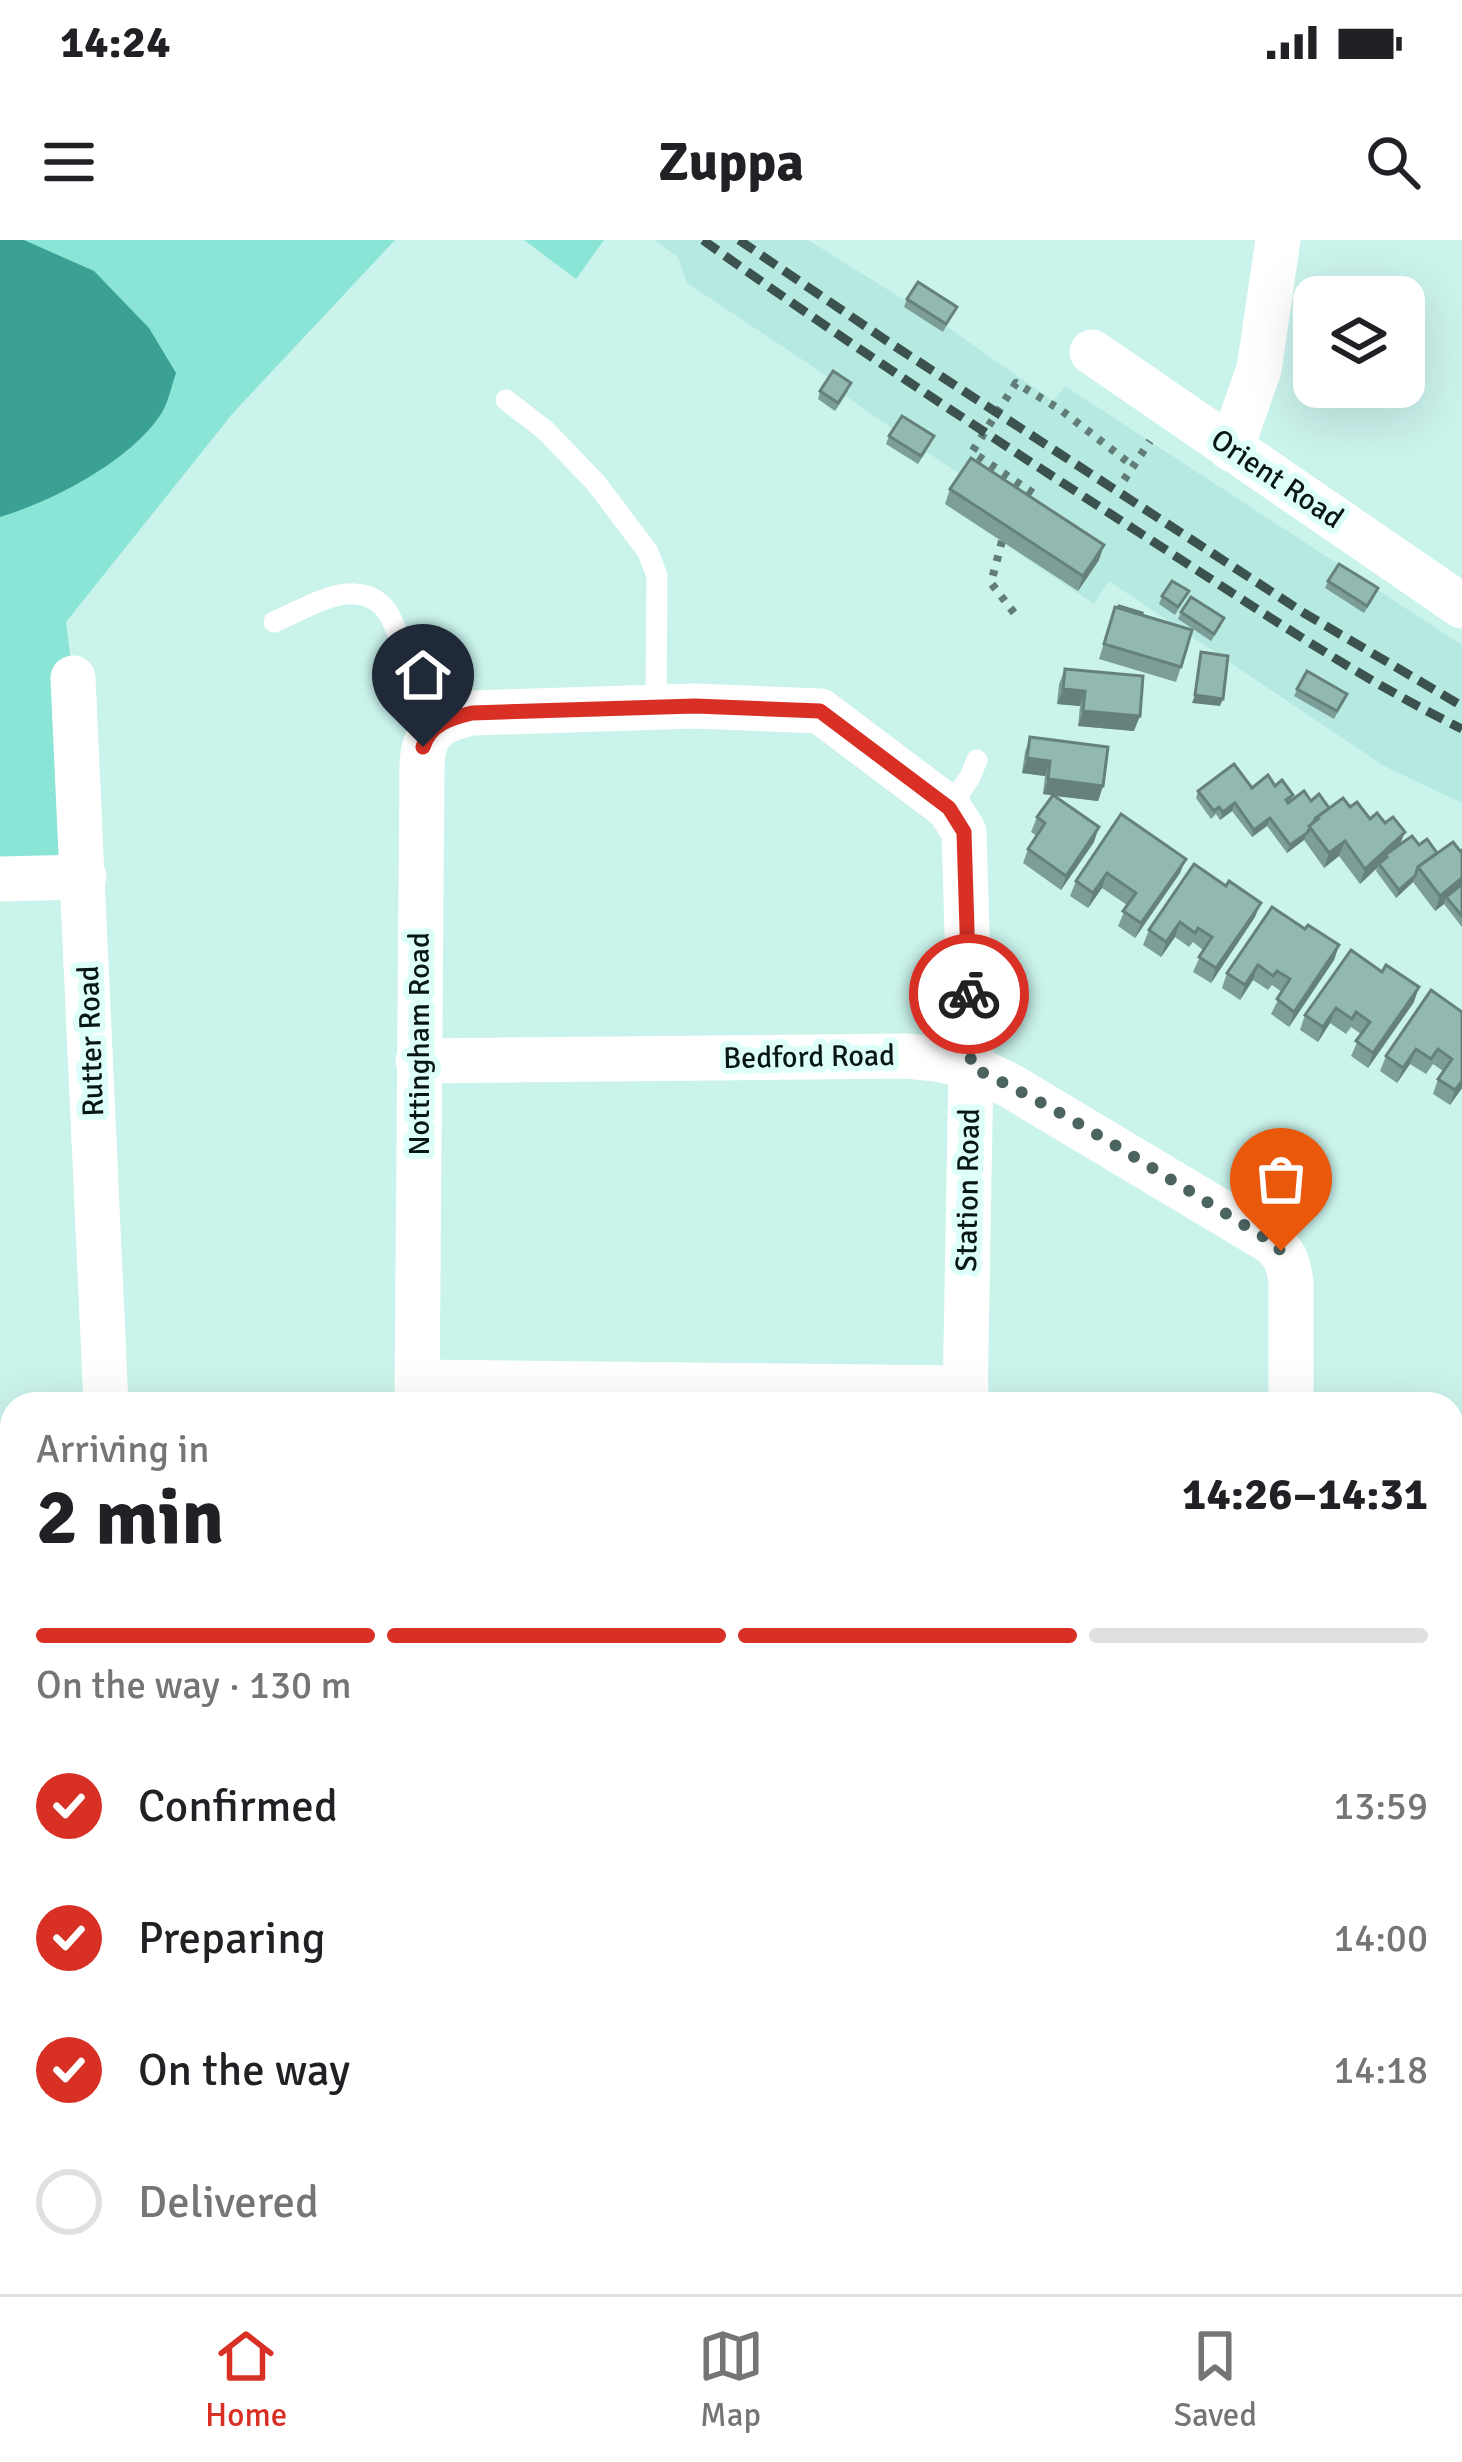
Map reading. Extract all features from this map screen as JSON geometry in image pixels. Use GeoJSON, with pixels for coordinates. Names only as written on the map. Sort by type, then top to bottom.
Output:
{"type":"FeatureCollection","features":[{"type":"Feature","properties":{"kind":"street"},"geometry":{"type":"LineString","coordinates":[[1232,448],[1259,369],[1278,240]]}},
{"type":"Feature","properties":{"kind":"street","name":"Orient Road"},"geometry":{"type":"LineString","coordinates":[[1091,352],[1462,606]]}},
{"type":"Feature","properties":{"kind":"street","name":"Rutter Road"},"geometry":{"type":"LineString","coordinates":[[73,678],[105,1392]]}},
{"type":"Feature","properties":{"kind":"street"},"geometry":{"type":"LineString","coordinates":[[456,718],[695,706],[820,711],[956,820]]}},
{"type":"Feature","properties":{"kind":"street","name":"Nottingham Road"},"geometry":{"type":"LineString","coordinates":[[417,1392],[423,747],[425,739],[456,718]]}},
{"type":"Feature","properties":{"kind":"street","name":"Station Road"},"geometry":{"type":"LineString","coordinates":[[956,820],[971,1067],[965,1392]]}},
{"type":"Feature","properties":{"kind":"street"},"geometry":{"type":"LineString","coordinates":[[0,879],[84,878]]}},
{"type":"Feature","properties":{"kind":"street","name":"Bedford Road"},"geometry":{"type":"LineString","coordinates":[[418,1061],[906,1056],[971,1067],[1010,1085],[1274,1243],[1289,1267],[1291,1283],[1291,1392]]}},
{"type":"Feature","properties":{"kind":"lane"},"geometry":{"type":"LineString","coordinates":[[506,400],[545,430],[596,482],[648,552],[657,576],[656,707]]}},
{"type":"Feature","properties":{"kind":"lane"},"geometry":{"type":"LineString","coordinates":[[274,622],[349,594],[372,598],[391,616],[408,668],[456,718]]}},
{"type":"Feature","properties":{"kind":"lane"},"geometry":{"type":"LineString","coordinates":[[956,820],[976,760]]}},
{"type":"Feature","properties":{"kind":"path"},"geometry":{"type":"LineString","coordinates":[[1033,493],[972,452],[1016,383],[1061,410],[1133,466]]}},
{"type":"Feature","properties":{"kind":"path"},"geometry":{"type":"LineString","coordinates":[[1124,479],[1151,440]]}},
{"type":"Feature","properties":{"kind":"path"},"geometry":{"type":"LineString","coordinates":[[1002,542],[991,584],[1015,614]]}},
{"type":"Feature","properties":{"kind":"shaded area"},"geometry":{"type":"Polygon","coordinates":[[[0,240],[395,240],[233,413],[66,622],[84,877],[0,879],[0,240]]]}},
{"type":"Feature","properties":{"kind":"shaded area"},"geometry":{"type":"Polygon","coordinates":[[[0,240],[24,240],[94,271],[149,328],[176,373],[162,412],[128,450],[65,491],[0,517],[0,240]]]}},
{"type":"Feature","properties":{"kind":"shaded area"},"geometry":{"type":"Polygon","coordinates":[[[524,240],[604,240],[576,279],[524,240]]]}},
{"type":"Feature","properties":{"kind":"shaded area"},"geometry":{"type":"Polygon","coordinates":[[[654,240],[808,240],[946,326],[1053,401],[1065,386],[1462,645],[1462,803],[1384,766],[1109,581],[1094,604],[945,504],[963,476],[927,452],[918,464],[886,444],[894,430],[846,396],[835,411],[818,399],[830,378],[687,283],[678,257],[654,240]]]}},
{"type":"Feature","properties":{"kind":"building"},"geometry":{"type":"Polygon","coordinates":[[[918,282],[957,307],[946,324],[907,299],[918,282]]]}},
{"type":"Feature","properties":{"kind":"building"},"geometry":{"type":"Polygon","coordinates":[[[833,371],[851,383],[838,403],[820,391],[833,371]]]}},
{"type":"Feature","properties":{"kind":"building"},"geometry":{"type":"Polygon","coordinates":[[[902,416],[934,436],[921,456],[889,436],[902,416]]]}},
{"type":"Feature","properties":{"kind":"building"},"geometry":{"type":"Polygon","coordinates":[[[971,458],[1104,545],[1083,576],[950,489],[971,458]]]}},
{"type":"Feature","properties":{"kind":"building"},"geometry":{"type":"Polygon","coordinates":[[[1339,564],[1378,588],[1367,606],[1328,581],[1339,564]]]}},
{"type":"Feature","properties":{"kind":"building"},"geometry":{"type":"Polygon","coordinates":[[[1172,581],[1189,591],[1178,607],[1162,596],[1172,581]]]}},
{"type":"Feature","properties":{"kind":"building"},"geometry":{"type":"Polygon","coordinates":[[[1191,597],[1224,618],[1214,634],[1181,612],[1191,597]]]}},
{"type":"Feature","properties":{"kind":"building"},"geometry":{"type":"Polygon","coordinates":[[[1115,607],[1192,630],[1181,667],[1104,644],[1115,607]]]}},
{"type":"Feature","properties":{"kind":"building"},"geometry":{"type":"Polygon","coordinates":[[[1201,652],[1228,656],[1223,699],[1195,695],[1201,652]]]}},
{"type":"Feature","properties":{"kind":"building"},"geometry":{"type":"Polygon","coordinates":[[[1065,669],[1143,676],[1140,716],[1083,711],[1085,691],[1063,689],[1065,669]]]}},
{"type":"Feature","properties":{"kind":"building"},"geometry":{"type":"Polygon","coordinates":[[[1307,671],[1347,694],[1337,711],[1297,689],[1307,671]]]}},
{"type":"Feature","properties":{"kind":"building"},"geometry":{"type":"Polygon","coordinates":[[[1030,737],[1108,747],[1103,786],[1048,779],[1050,761],[1027,758],[1030,737]]]}},
{"type":"Feature","properties":{"kind":"building"},"geometry":{"type":"Polygon","coordinates":[[[1234,764],[1252,788],[1268,775],[1275,786],[1282,780],[1293,795],[1288,803],[1304,791],[1311,801],[1319,794],[1329,808],[1290,845],[1270,818],[1254,830],[1235,803],[1223,812],[1219,807],[1214,811],[1198,791],[1234,764]]]}},
{"type":"Feature","properties":{"kind":"building"},"geometry":{"type":"Polygon","coordinates":[[[1053,795],[1099,827],[1066,876],[1028,849],[1045,823],[1037,817],[1053,795]]]}},
{"type":"Feature","properties":{"kind":"building"},"geometry":{"type":"Polygon","coordinates":[[[1343,798],[1350,807],[1357,802],[1370,819],[1377,813],[1385,823],[1393,817],[1405,832],[1365,869],[1345,841],[1329,853],[1309,826],[1343,798]]]}},
{"type":"Feature","properties":{"kind":"building"},"geometry":{"type":"Polygon","coordinates":[[[1121,814],[1186,859],[1141,923],[1123,911],[1136,893],[1107,873],[1093,893],[1076,881],[1121,814]]]}},
{"type":"Feature","properties":{"kind":"building"},"geometry":{"type":"Polygon","coordinates":[[[1412,836],[1419,845],[1427,839],[1437,853],[1399,890],[1379,864],[1412,836]]]}},
{"type":"Feature","properties":{"kind":"building"},"geometry":{"type":"Polygon","coordinates":[[[1453,842],[1462,850],[1462,878],[1440,896],[1418,867],[1453,842]]]}},
{"type":"Feature","properties":{"kind":"building"},"geometry":{"type":"Polygon","coordinates":[[[1194,864],[1261,903],[1216,968],[1199,957],[1212,937],[1198,928],[1195,933],[1180,922],[1166,942],[1149,930],[1194,864]]]}},
{"type":"Feature","properties":{"kind":"building"},"geometry":{"type":"Polygon","coordinates":[[[1462,884],[1462,916],[1446,897],[1462,884]]]}},
{"type":"Feature","properties":{"kind":"building"},"geometry":{"type":"Polygon","coordinates":[[[1272,907],[1339,945],[1294,1012],[1277,999],[1290,979],[1277,971],[1273,976],[1258,965],[1245,985],[1227,973],[1272,907]]]}},
{"type":"Feature","properties":{"kind":"building"},"geometry":{"type":"Polygon","coordinates":[[[1351,950],[1382,972],[1386,965],[1419,987],[1373,1053],[1356,1041],[1370,1022],[1356,1012],[1352,1019],[1336,1008],[1323,1027],[1305,1015],[1351,950]]]}},
{"type":"Feature","properties":{"kind":"building"},"geometry":{"type":"Polygon","coordinates":[[[1431,990],[1462,1012],[1462,1081],[1455,1090],[1438,1079],[1452,1059],[1438,1049],[1431,1059],[1416,1049],[1403,1068],[1386,1056],[1431,990]]]}},
{"type":"Feature","properties":{"kind":"railway"},"geometry":{"type":"LineString","coordinates":[[703,240],[921,390],[1260,611],[1462,729]]}},
{"type":"Feature","properties":{"kind":"railway"},"geometry":{"type":"LineString","coordinates":[[739,240],[1304,613],[1462,706]]}},
{"type":"Feature","properties":{"kind":"way so far"},"geometry":{"type":"LineString","coordinates":[[969,994],[971,1067],[1107,1142],[1281,1251]]}},
{"type":"Feature","properties":{"kind":"route"},"geometry":{"type":"LineString","coordinates":[[423,747],[440,724],[472,713],[695,706],[820,711],[949,808],[964,832],[969,994]]}}]}
